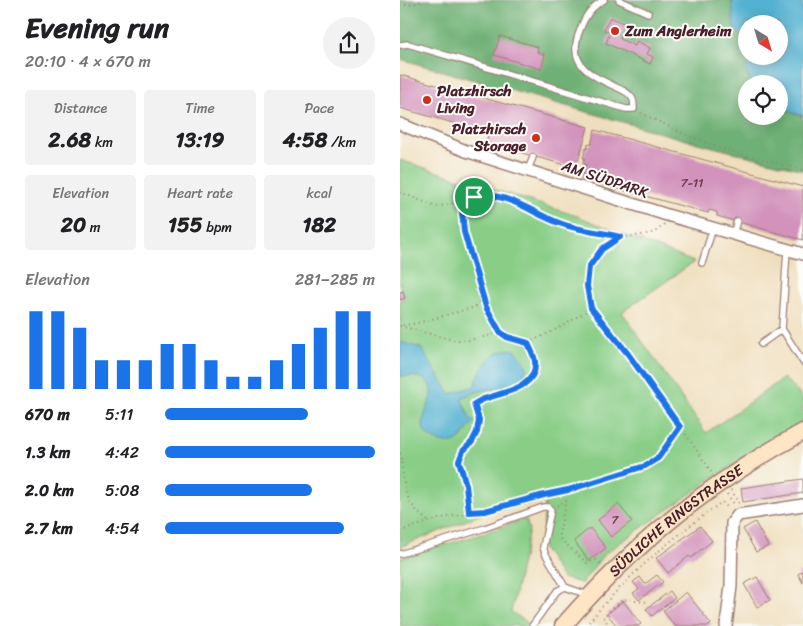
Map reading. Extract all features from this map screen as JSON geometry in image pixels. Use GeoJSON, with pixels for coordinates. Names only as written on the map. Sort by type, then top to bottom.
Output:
{"type":"FeatureCollection","features":[{"type":"Feature","properties":{"kind":"main road","name":"SÜDLICHE RINGSTRASSE"},"geometry":{"type":"LineString","coordinates":[[564,626],[611,573],[694,500],[730,475],[803,432]]}},
{"type":"Feature","properties":{"kind":"street","name":"AM SÜDPARK"},"geometry":{"type":"LineString","coordinates":[[400,124],[466,151],[667,215],[803,254]]}},
{"type":"Feature","properties":{"kind":"street"},"geometry":{"type":"LineString","coordinates":[[726,626],[731,586],[732,523],[738,515],[803,505]]}},
{"type":"Feature","properties":{"kind":"lane"},"geometry":{"type":"LineString","coordinates":[[400,45],[408,44],[626,109],[634,109],[633,98],[627,92],[591,74],[579,62],[576,56],[576,46],[582,24],[592,10],[604,0]]}},
{"type":"Feature","properties":{"kind":"lane"},"geometry":{"type":"LineString","coordinates":[[619,0],[648,13]]}},
{"type":"Feature","properties":{"kind":"lane"},"geometry":{"type":"LineString","coordinates":[[528,170],[533,156]]}},
{"type":"Feature","properties":{"kind":"lane"},"geometry":{"type":"LineString","coordinates":[[733,234],[737,221]]}},
{"type":"Feature","properties":{"kind":"lane"},"geometry":{"type":"LineString","coordinates":[[702,263],[713,228]]}},
{"type":"Feature","properties":{"kind":"lane"},"geometry":{"type":"LineString","coordinates":[[787,250],[782,329],[803,362]]}},
{"type":"Feature","properties":{"kind":"lane"},"geometry":{"type":"LineString","coordinates":[[761,344],[782,329]]}},
{"type":"Feature","properties":{"kind":"lane"},"geometry":{"type":"LineString","coordinates":[[400,554],[476,531],[543,507],[548,507],[551,510],[543,547],[565,588]]}},
{"type":"Feature","properties":{"kind":"lane"},"geometry":{"type":"LineString","coordinates":[[532,626],[557,591],[565,588],[590,596]]}},
{"type":"Feature","properties":{"kind":"path"},"geometry":{"type":"LineString","coordinates":[[400,5],[410,5],[424,0]]}},
{"type":"Feature","properties":{"kind":"path"},"geometry":{"type":"LineString","coordinates":[[634,109],[685,134],[722,149],[803,170]]}},
{"type":"Feature","properties":{"kind":"path"},"geometry":{"type":"LineString","coordinates":[[400,192],[436,207],[482,196],[505,198],[564,225],[620,237],[650,234],[658,231],[667,215]]}},
{"type":"Feature","properties":{"kind":"path"},"geometry":{"type":"LineString","coordinates":[[461,201],[464,232],[482,299],[500,332],[507,337],[528,343],[563,326],[591,308]]}},
{"type":"Feature","properties":{"kind":"path"},"geometry":{"type":"LineString","coordinates":[[620,237],[602,249],[589,267],[587,286],[591,308],[628,354],[713,475]]}},
{"type":"Feature","properties":{"kind":"path"},"geometry":{"type":"LineString","coordinates":[[401,325],[414,324],[475,307],[482,299]]}},
{"type":"Feature","properties":{"kind":"path"},"geometry":{"type":"LineString","coordinates":[[401,325],[418,332],[453,340],[470,340],[500,332]]}},
{"type":"Feature","properties":{"kind":"path"},"geometry":{"type":"LineString","coordinates":[[469,512],[466,485],[459,461],[463,451],[472,442],[477,432],[479,420],[474,404],[519,387],[531,378],[534,371],[535,358],[528,343]]}},
{"type":"Feature","properties":{"kind":"path"},"geometry":{"type":"LineString","coordinates":[[400,531],[469,512],[485,511],[568,490],[645,466],[655,461],[680,427]]}},
{"type":"Feature","properties":{"kind":"path"},"geometry":{"type":"LineString","coordinates":[[400,453],[405,497],[412,508],[429,522]]}},
{"type":"Feature","properties":{"kind":"path"},"geometry":{"type":"LineString","coordinates":[[586,626],[649,560],[694,522],[722,502],[728,509],[736,506],[739,502],[728,486]]}},
{"type":"Feature","properties":{"kind":"path"},"geometry":{"type":"LineString","coordinates":[[568,490],[559,535],[560,539],[587,563],[596,560],[611,573]]}},
{"type":"Feature","properties":{"kind":"path"},"geometry":{"type":"LineString","coordinates":[[725,492],[734,504]]}},
{"type":"Feature","properties":{"kind":"path"},"geometry":{"type":"LineString","coordinates":[[551,510],[566,500]]}},
{"type":"Feature","properties":{"kind":"path"},"geometry":{"type":"LineString","coordinates":[[610,626],[603,617],[622,600],[648,602]]}},
{"type":"Feature","properties":{"kind":"green space"},"geometry":{"type":"Polygon","coordinates":[[[400,0],[732,0],[734,28],[738,32],[738,65],[753,65],[745,67],[748,75],[738,75],[738,125],[788,125],[788,111],[803,116],[803,170],[686,140],[400,59],[400,0]]]}},
{"type":"Feature","properties":{"kind":"green space"},"geometry":{"type":"Polygon","coordinates":[[[400,160],[577,216],[694,262],[622,312],[706,433],[784,378],[803,398],[803,421],[713,478],[604,554],[582,583],[562,578],[542,547],[545,500],[485,513],[400,547],[400,160]]]}},
{"type":"Feature","properties":{"kind":"green space"},"geometry":{"type":"Polygon","coordinates":[[[526,519],[529,530],[511,612],[527,622],[526,626],[400,626],[400,558],[526,519]]]}},
{"type":"Feature","properties":{"kind":"water"},"geometry":{"type":"Polygon","coordinates":[[[732,0],[803,0],[803,116],[788,111],[788,75],[748,75],[744,67],[752,65],[788,65],[788,15],[738,15],[738,32],[734,28],[732,0]]]}},
{"type":"Feature","properties":{"kind":"water"},"geometry":{"type":"Polygon","coordinates":[[[400,342],[421,348],[450,394],[475,386],[484,366],[500,351],[515,350],[525,362],[527,369],[522,376],[511,384],[476,392],[461,398],[470,418],[474,422],[456,442],[445,443],[428,436],[424,430],[423,423],[431,391],[429,384],[423,379],[400,376],[400,342]]]}},
{"type":"Feature","properties":{"kind":"building"},"geometry":{"type":"Polygon","coordinates":[[[610,17],[627,25],[620,39],[635,46],[637,41],[650,48],[647,54],[653,57],[650,64],[606,43],[610,33],[604,30],[610,17]]]}},
{"type":"Feature","properties":{"kind":"building"},"geometry":{"type":"Polygon","coordinates":[[[500,36],[538,47],[537,52],[545,55],[541,69],[494,55],[500,36]]]}},
{"type":"Feature","properties":{"kind":"building"},"geometry":{"type":"Polygon","coordinates":[[[400,75],[588,127],[576,168],[486,143],[489,133],[400,108],[400,75]]]}},
{"type":"Feature","properties":{"kind":"building"},"geometry":{"type":"Polygon","coordinates":[[[595,130],[803,187],[803,240],[717,216],[717,212],[709,210],[708,213],[582,179],[586,164],[583,163],[585,158],[583,158],[588,144],[591,145],[595,130]]]}},
{"type":"Feature","properties":{"kind":"building"},"geometry":{"type":"Polygon","coordinates":[[[403,291],[405,298],[400,300],[400,292],[403,291]]]}},
{"type":"Feature","properties":{"kind":"building"},"geometry":{"type":"Polygon","coordinates":[[[803,479],[803,493],[743,502],[741,488],[803,479]]]}},
{"type":"Feature","properties":{"kind":"building"},"geometry":{"type":"Polygon","coordinates":[[[618,504],[632,521],[611,537],[598,520],[618,504]]]}},
{"type":"Feature","properties":{"kind":"building"},"geometry":{"type":"Polygon","coordinates":[[[755,522],[768,546],[756,552],[743,529],[755,522]]]}},
{"type":"Feature","properties":{"kind":"building"},"geometry":{"type":"Polygon","coordinates":[[[700,526],[712,541],[668,573],[656,558],[700,526]]]}},
{"type":"Feature","properties":{"kind":"building"},"geometry":{"type":"Polygon","coordinates":[[[590,528],[606,548],[589,561],[574,541],[590,528]]]}},
{"type":"Feature","properties":{"kind":"building"},"geometry":{"type":"Polygon","coordinates":[[[803,571],[803,583],[798,574],[803,571]]]}},
{"type":"Feature","properties":{"kind":"building"},"geometry":{"type":"Polygon","coordinates":[[[657,575],[663,582],[639,600],[633,593],[639,589],[633,582],[640,577],[645,584],[657,575]]]}},
{"type":"Feature","properties":{"kind":"building"},"geometry":{"type":"Polygon","coordinates":[[[757,577],[770,600],[757,607],[744,584],[757,577]]]}},
{"type":"Feature","properties":{"kind":"building"},"geometry":{"type":"Polygon","coordinates":[[[670,591],[675,598],[652,616],[646,609],[670,591]]]}},
{"type":"Feature","properties":{"kind":"building"},"geometry":{"type":"Polygon","coordinates":[[[686,592],[711,624],[709,626],[675,626],[663,611],[686,592]]]}},
{"type":"Feature","properties":{"kind":"building"},"geometry":{"type":"Polygon","coordinates":[[[623,601],[641,624],[638,626],[617,626],[607,614],[623,601]]]}},
{"type":"Feature","properties":{"kind":"place","name":"Zum Anglerheim"},"geometry":{"type":"Point","coordinates":[615,31]}},
{"type":"Feature","properties":{"kind":"place","name":"Platzhirsch Living"},"geometry":{"type":"Point","coordinates":[427,100]}},
{"type":"Feature","properties":{"kind":"place","name":"Platzhirsch Storage"},"geometry":{"type":"Point","coordinates":[536,138]}},
{"type":"Feature","properties":{"kind":"route"},"geometry":{"type":"LineString","coordinates":[[490,195],[505,198],[564,225],[620,237],[602,249],[589,267],[587,286],[591,308],[628,354],[680,427],[655,461],[645,466],[568,490],[485,511],[469,512],[466,485],[459,461],[463,451],[476,437],[479,426],[474,404],[484,399],[502,395],[526,383],[531,378],[535,364],[535,358],[528,343],[507,337],[500,332],[482,299],[464,232],[461,201],[474,197],[490,195]]}}]}
